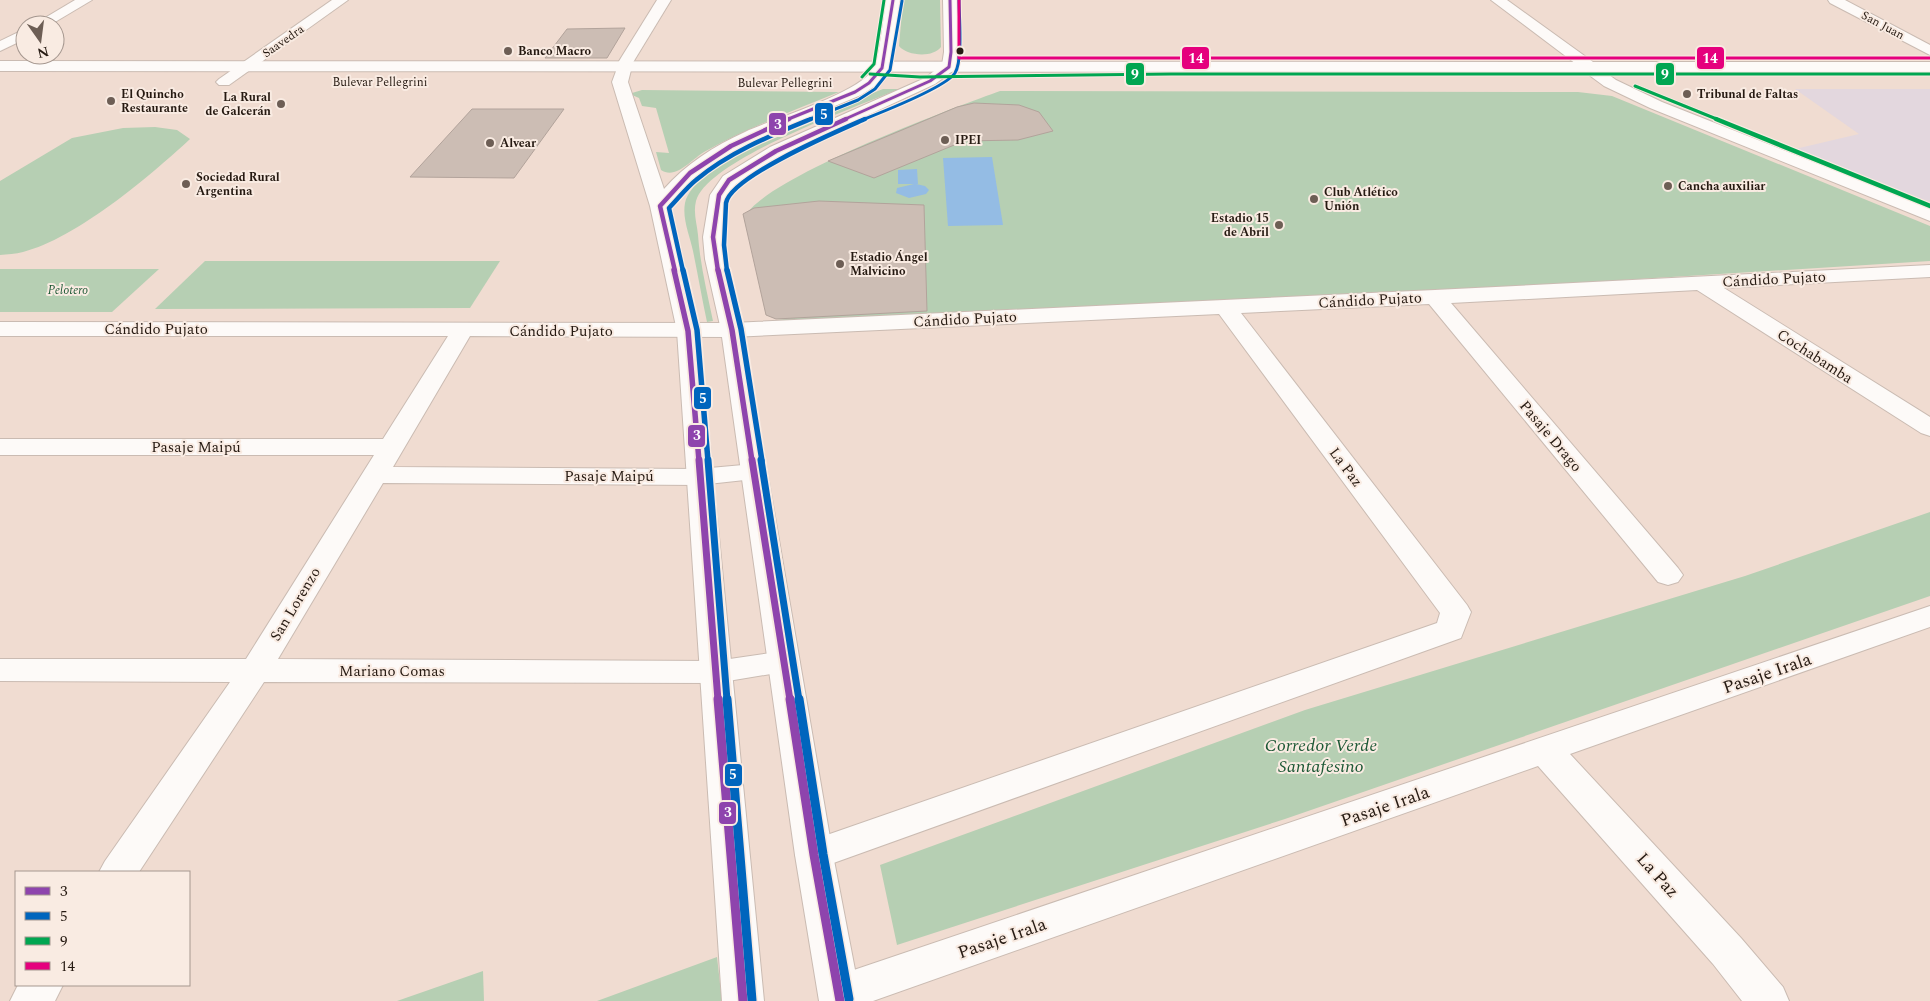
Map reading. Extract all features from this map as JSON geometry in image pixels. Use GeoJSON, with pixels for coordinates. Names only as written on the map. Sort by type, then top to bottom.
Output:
{"type":"FeatureCollection","features":[{"type":"Feature","properties":{"kind":"main road"},"geometry":{"type":"LineString","coordinates":[[58,15],[85,0]]}},
{"type":"Feature","properties":{"kind":"main road","name":"Saavedra"},"geometry":{"type":"LineString","coordinates":[[224,82],[341,0]]}},
{"type":"Feature","properties":{"kind":"main road"},"geometry":{"type":"LineString","coordinates":[[664,0],[616,77],[660,206],[688,331],[743,1001]]}},
{"type":"Feature","properties":{"kind":"main road"},"geometry":{"type":"LineString","coordinates":[[660,206],[682,180],[719,153],[751,136],[855,92],[869,83],[882,68],[892,0]]}},
{"type":"Feature","properties":{"kind":"main road"},"geometry":{"type":"LineString","coordinates":[[839,997],[814,856],[732,330],[715,260],[713,228],[719,195],[729,180],[776,151],[920,86],[939,76],[949,67],[951,52],[950,0]]}},
{"type":"Feature","properties":{"kind":"main road"},"geometry":{"type":"LineString","coordinates":[[1498,0],[1610,83],[1656,105],[1930,215]]}},
{"type":"Feature","properties":{"kind":"main road","name":"San Juan"},"geometry":{"type":"LineString","coordinates":[[1835,0],[1930,50]]}},
{"type":"Feature","properties":{"kind":"main road"},"geometry":{"type":"LineString","coordinates":[[0,47],[15,39]]}},
{"type":"Feature","properties":{"kind":"main road","name":"Bulevar Pellegrini"},"geometry":{"type":"LineString","coordinates":[[0,66],[248,66],[616,77],[949,67],[1930,67]]}},
{"type":"Feature","properties":{"kind":"main road"},"geometry":{"type":"LineString","coordinates":[[1171,83],[1174,66]]}},
{"type":"Feature","properties":{"kind":"main road"},"geometry":{"type":"LineString","coordinates":[[1214,83],[1215,66]]}},
{"type":"Feature","properties":{"kind":"main road","name":"Bulevar Pellegrini"},"geometry":{"type":"LineString","coordinates":[[616,77],[640,82]]}},
{"type":"Feature","properties":{"kind":"main road"},"geometry":{"type":"LineString","coordinates":[[208,82],[254,82]]}},
{"type":"Feature","properties":{"kind":"main road","name":"Bulevar Pellegrini"},"geometry":{"type":"LineString","coordinates":[[839,83],[955,86],[1171,83],[1930,83]]}},
{"type":"Feature","properties":{"kind":"main road"},"geometry":{"type":"LineString","coordinates":[[717,208],[748,184],[775,169],[955,86]]}},
{"type":"Feature","properties":{"kind":"main road","name":"Cándido Pujato"},"geometry":{"type":"LineString","coordinates":[[0,329],[732,330],[1435,297],[1930,271]]}},
{"type":"Feature","properties":{"kind":"main road","name":"Cochabamba"},"geometry":{"type":"LineString","coordinates":[[1701,283],[1930,428]]}},
{"type":"Feature","properties":{"kind":"main road","name":"Pasaje Drago"},"geometry":{"type":"LineString","coordinates":[[1435,297],[1668,575]]}},
{"type":"Feature","properties":{"kind":"main road","name":"La Paz"},"geometry":{"type":"LineString","coordinates":[[814,856],[1450,630],[1456,612],[1224,306]]}},
{"type":"Feature","properties":{"kind":"main road","name":"San Lorenzo"},"geometry":{"type":"LineString","coordinates":[[119,871],[255,671],[463,330]]}},
{"type":"Feature","properties":{"kind":"main road","name":"Pasaje Maipú"},"geometry":{"type":"LineString","coordinates":[[0,447],[391,447]]}},
{"type":"Feature","properties":{"kind":"main road","name":"Pasaje Maipú"},"geometry":{"type":"LineString","coordinates":[[374,475],[699,477],[754,472]]}},
{"type":"Feature","properties":{"kind":"main road","name":"Pasaje Irala"},"geometry":{"type":"LineString","coordinates":[[839,997],[1930,616]]}},
{"type":"Feature","properties":{"kind":"main road","name":"Mariano Comas"},"geometry":{"type":"LineString","coordinates":[[0,670],[716,672],[784,662]]}},
{"type":"Feature","properties":{"kind":"main road","name":"La Paz"},"geometry":{"type":"LineString","coordinates":[[1546,750],[1727,951],[1768,1001]]}},
{"type":"Feature","properties":{"kind":"main road"},"geometry":{"type":"LineString","coordinates":[[31,1001],[41,986]]}},
{"type":"Feature","properties":{"kind":"shaded area"},"geometry":{"type":"Polygon","coordinates":[[[1795,89],[1930,89],[1930,202],[1795,149],[1859,134],[1795,89]]]}},
{"type":"Feature","properties":{"kind":"green space"},"geometry":{"type":"Polygon","coordinates":[[[903,0],[940,0],[941,47],[937,51],[926,54],[914,54],[899,46],[903,0]]]}},
{"type":"Feature","properties":{"kind":"green space"},"geometry":{"type":"Polygon","coordinates":[[[883,89],[899,89],[786,136],[727,168],[706,185],[696,201],[695,210],[702,267],[713,321],[707,322],[684,209],[694,186],[714,169],[772,136],[883,89]]]}},
{"type":"Feature","properties":{"kind":"green space"},"geometry":{"type":"Polygon","coordinates":[[[642,90],[839,92],[737,135],[704,152],[678,171],[667,172],[661,170],[656,152],[669,153],[656,108],[642,106],[639,98],[632,95],[632,93],[642,90]]]}},
{"type":"Feature","properties":{"kind":"green space","name":"Club Atlético Unión"},"geometry":{"type":"Polygon","coordinates":[[[1000,91],[1578,92],[1612,96],[1930,226],[1930,261],[1526,286],[1528,288],[1111,305],[802,322],[777,319],[768,315],[744,218],[759,202],[785,184],[861,146],[1000,91]]]}},
{"type":"Feature","properties":{"kind":"green space"},"geometry":{"type":"Polygon","coordinates":[[[155,127],[177,130],[190,139],[133,188],[89,220],[44,245],[20,253],[0,255],[0,181],[72,138],[123,128],[155,127]]]}},
{"type":"Feature","properties":{"kind":"green space"},"geometry":{"type":"Polygon","coordinates":[[[205,261],[500,261],[470,308],[155,309],[205,261]]]}},
{"type":"Feature","properties":{"kind":"green space","name":"Pelotero"},"geometry":{"type":"Polygon","coordinates":[[[0,269],[159,269],[112,312],[0,312],[0,269]]]}},
{"type":"Feature","properties":{"kind":"green space","name":"Corredor Verde Santafesino"},"geometry":{"type":"Polygon","coordinates":[[[1930,512],[1930,596],[1285,819],[897,945],[880,865],[1305,710],[1745,576],[1930,512]]]}},
{"type":"Feature","properties":{"kind":"green space"},"geometry":{"type":"Polygon","coordinates":[[[717,957],[722,1001],[597,1001],[717,957]]]}},
{"type":"Feature","properties":{"kind":"green space"},"geometry":{"type":"Polygon","coordinates":[[[483,971],[484,1001],[397,1001],[483,971]]]}},
{"type":"Feature","properties":{"kind":"water"},"geometry":{"type":"Polygon","coordinates":[[[992,157],[1003,225],[948,226],[943,158],[992,157]]]}},
{"type":"Feature","properties":{"kind":"water"},"geometry":{"type":"Polygon","coordinates":[[[917,169],[918,184],[916,184],[925,186],[929,190],[926,194],[909,198],[896,193],[897,188],[914,184],[898,184],[898,170],[917,169]]]}},
{"type":"Feature","properties":{"kind":"building"},"geometry":{"type":"Polygon","coordinates":[[[625,28],[607,58],[545,58],[567,29],[625,28]]]}},
{"type":"Feature","properties":{"kind":"building","name":"IPEI"},"geometry":{"type":"Polygon","coordinates":[[[974,103],[1019,105],[1039,112],[1053,131],[1018,140],[964,141],[874,178],[828,161],[957,107],[974,103]]]}},
{"type":"Feature","properties":{"kind":"building","name":"Alvear"},"geometry":{"type":"Polygon","coordinates":[[[472,109],[564,109],[514,178],[410,177],[472,109]]]}},
{"type":"Feature","properties":{"kind":"building","name":"Estadio Ángel Malvicino"},"geometry":{"type":"Polygon","coordinates":[[[819,201],[924,205],[927,311],[776,319],[766,315],[743,214],[754,208],[819,201]]]}},
{"type":"Feature","properties":{"kind":"transit line","name":"9"},"geometry":{"type":"LineString","coordinates":[[862,77],[874,64],[884,0]]}},
{"type":"Feature","properties":{"kind":"transit line","name":"3"},"geometry":{"type":"LineString","coordinates":[[743,1001],[688,331],[660,206],[690,173],[731,146],[772,126],[855,92],[869,83],[882,68],[893,0]]}},
{"type":"Feature","properties":{"kind":"transit line","name":"3"},"geometry":{"type":"LineString","coordinates":[[840,1001],[814,855],[732,330],[715,259],[713,237],[719,195],[729,180],[776,151],[930,81],[949,67],[951,52],[950,0]]}},
{"type":"Feature","properties":{"kind":"transit line","name":"5"},"geometry":{"type":"LineString","coordinates":[[849,999],[823,854],[741,329],[725,259],[726,203],[727,198],[738,186],[759,171],[821,139],[934,89],[955,73],[960,52],[959,0]]}},
{"type":"Feature","properties":{"kind":"transit line","name":"14"},"geometry":{"type":"LineString","coordinates":[[959,0],[959,58],[1930,58]]}},
{"type":"Feature","properties":{"kind":"transit line","name":"5"},"geometry":{"type":"LineString","coordinates":[[752,1000],[697,330],[669,208],[696,180],[735,154],[775,134],[858,100],[875,89],[890,70],[902,1]]}},
{"type":"Feature","properties":{"kind":"transit line","name":"9"},"geometry":{"type":"LineString","coordinates":[[870,74],[920,77],[1171,74],[1930,74]]}},
{"type":"Feature","properties":{"kind":"transit line","name":"9"},"geometry":{"type":"LineString","coordinates":[[1635,86],[1930,206]]}},
{"type":"Feature","properties":{"kind":"place","name":"Banco Macro"},"geometry":{"type":"Point","coordinates":[508,51]}},
{"type":"Feature","properties":{"kind":"place","name":"Tribunal de Faltas"},"geometry":{"type":"Point","coordinates":[1687,94]}},
{"type":"Feature","properties":{"kind":"place","name":"El Quincho Restaurante"},"geometry":{"type":"Point","coordinates":[111,101]}},
{"type":"Feature","properties":{"kind":"place","name":"La Rural de Galcerán"},"geometry":{"type":"Point","coordinates":[281,104]}},
{"type":"Feature","properties":{"kind":"place","name":"IPEI"},"geometry":{"type":"Point","coordinates":[945,140]}},
{"type":"Feature","properties":{"kind":"place","name":"Alvear"},"geometry":{"type":"Point","coordinates":[490,143]}},
{"type":"Feature","properties":{"kind":"place","name":"Sociedad Rural Argentina"},"geometry":{"type":"Point","coordinates":[186,184]}},
{"type":"Feature","properties":{"kind":"place","name":"Cancha auxiliar"},"geometry":{"type":"Point","coordinates":[1668,186]}},
{"type":"Feature","properties":{"kind":"place","name":"Club Atlético Unión"},"geometry":{"type":"Point","coordinates":[1314,199]}},
{"type":"Feature","properties":{"kind":"place","name":"Estadio 15 de Abril"},"geometry":{"type":"Point","coordinates":[1279,225]}},
{"type":"Feature","properties":{"kind":"place","name":"Estadio Ángel Malvicino"},"geometry":{"type":"Point","coordinates":[840,264]}}]}
